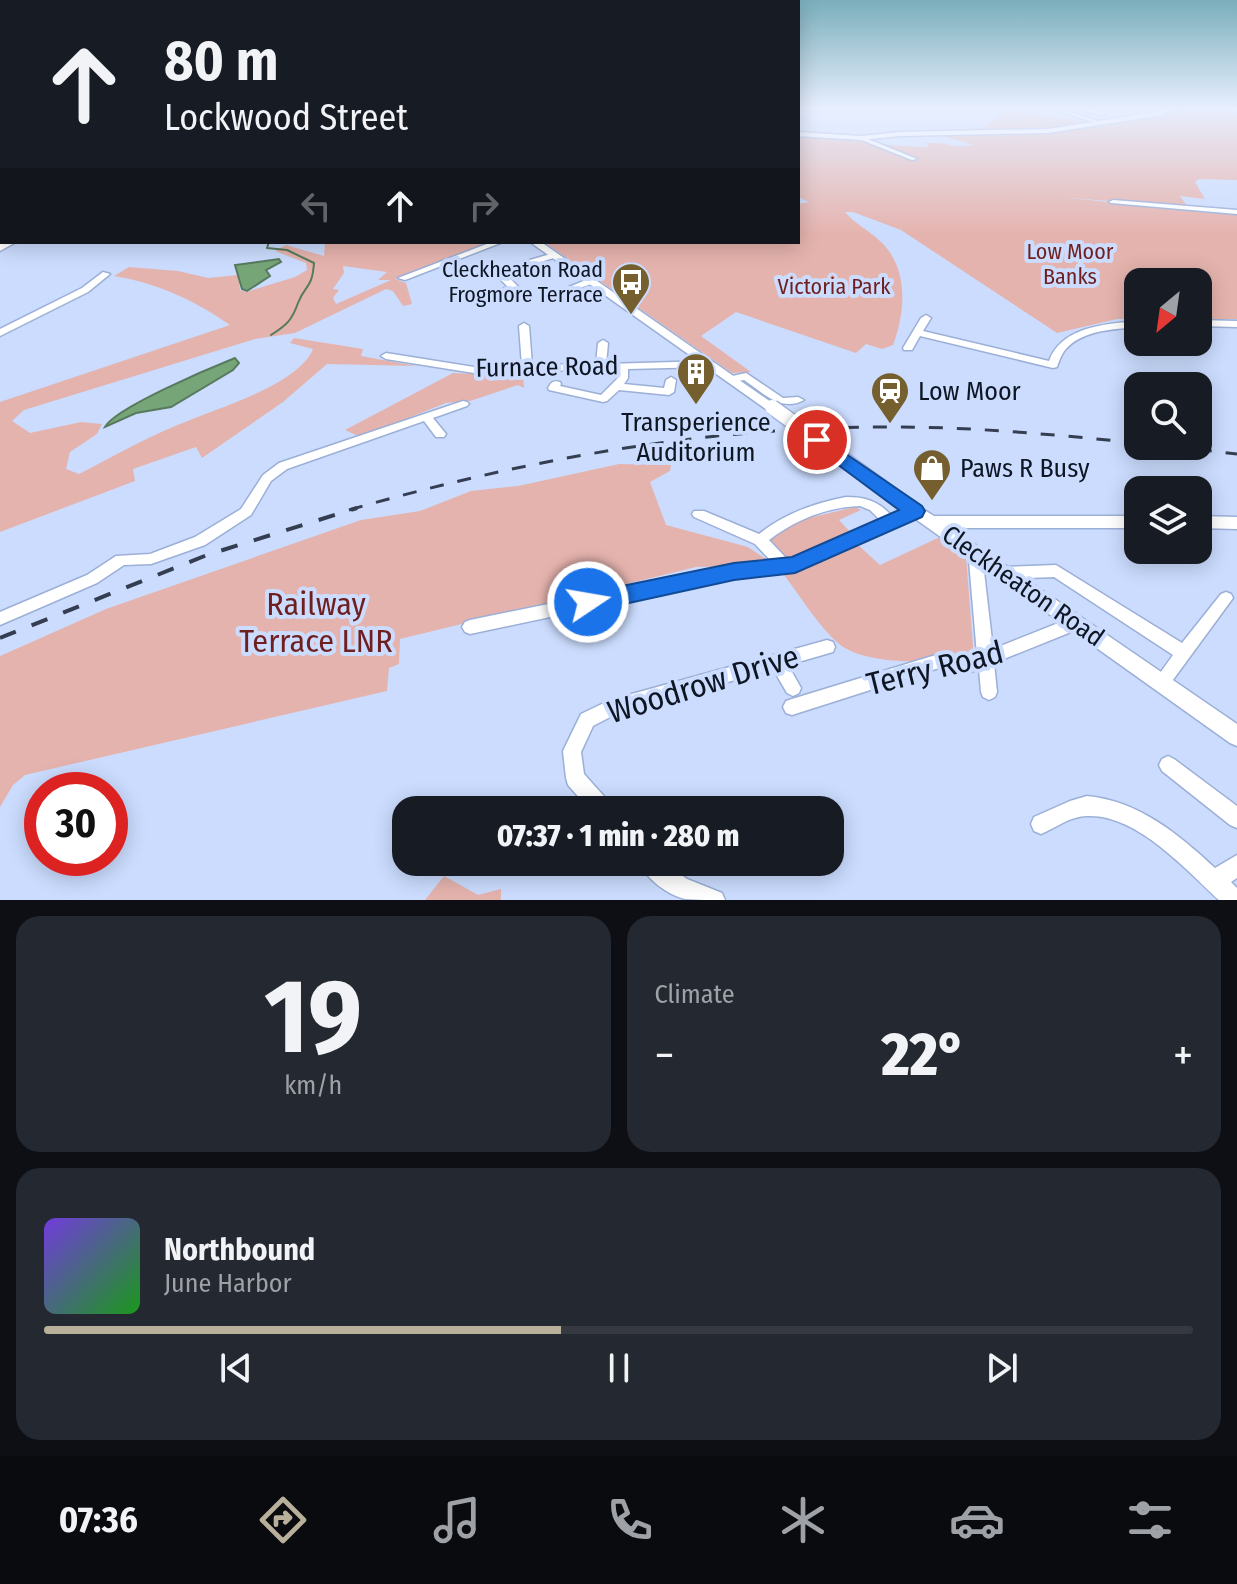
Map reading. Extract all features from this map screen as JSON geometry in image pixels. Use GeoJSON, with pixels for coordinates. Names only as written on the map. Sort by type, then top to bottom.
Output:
{"type":"FeatureCollection","features":[{"type":"Feature","properties":{"kind":"street"},"geometry":{"type":"LineString","coordinates":[[894,151],[914,159]]}},
{"type":"Feature","properties":{"kind":"street"},"geometry":{"type":"LineString","coordinates":[[1113,202],[1237,212]]}},
{"type":"Feature","properties":{"kind":"street"},"geometry":{"type":"LineString","coordinates":[[402,278],[494,244]]}},
{"type":"Feature","properties":{"kind":"street","name":"Cleckheaton Road"},"geometry":{"type":"LineString","coordinates":[[538,244],[1237,736]]}},
{"type":"Feature","properties":{"kind":"street"},"geometry":{"type":"LineString","coordinates":[[527,300],[498,272],[554,255]]}},
{"type":"Feature","properties":{"kind":"street"},"geometry":{"type":"LineString","coordinates":[[0,333],[85,290],[106,274]]}},
{"type":"Feature","properties":{"kind":"street"},"geometry":{"type":"LineString","coordinates":[[563,291],[591,281]]}},
{"type":"Feature","properties":{"kind":"street"},"geometry":{"type":"LineString","coordinates":[[491,295],[513,288]]}},
{"type":"Feature","properties":{"kind":"street"},"geometry":{"type":"LineString","coordinates":[[908,348],[926,318]]}},
{"type":"Feature","properties":{"kind":"street"},"geometry":{"type":"LineString","coordinates":[[1212,323],[1237,324]]}},
{"type":"Feature","properties":{"kind":"street"},"geometry":{"type":"LineString","coordinates":[[524,326],[527,369]]}},
{"type":"Feature","properties":{"kind":"street"},"geometry":{"type":"LineString","coordinates":[[919,333],[1053,365],[1056,352],[1077,337],[1124,327]]}},
{"type":"Feature","properties":{"kind":"street"},"geometry":{"type":"LineString","coordinates":[[601,367],[603,343]]}},
{"type":"Feature","properties":{"kind":"street","name":"Furnace Road"},"geometry":{"type":"LineString","coordinates":[[386,356],[474,370],[709,364]]}},
{"type":"Feature","properties":{"kind":"street"},"geometry":{"type":"LineString","coordinates":[[556,384],[553,388],[607,402],[623,378],[623,366]]}},
{"type":"Feature","properties":{"kind":"street"},"geometry":{"type":"LineString","coordinates":[[732,379],[746,376],[781,401],[798,400]]}},
{"type":"Feature","properties":{"kind":"street"},"geometry":{"type":"LineString","coordinates":[[617,386],[669,392],[671,380]]}},
{"type":"Feature","properties":{"kind":"street"},"geometry":{"type":"LineString","coordinates":[[0,619],[92,579],[121,560],[151,559],[200,541],[246,512],[264,483],[283,466],[463,404]]}},
{"type":"Feature","properties":{"kind":"street"},"geometry":{"type":"LineString","coordinates":[[426,417],[440,434]]}},
{"type":"Feature","properties":{"kind":"street"},"geometry":{"type":"LineString","coordinates":[[760,540],[774,527],[847,501],[871,504],[890,522]]}},
{"type":"Feature","properties":{"kind":"street"},"geometry":{"type":"LineString","coordinates":[[699,514],[760,540],[786,567]]}},
{"type":"Feature","properties":{"kind":"street"},"geometry":{"type":"LineString","coordinates":[[470,627],[734,572],[786,567],[890,522],[923,517],[1124,522]]}},
{"type":"Feature","properties":{"kind":"street"},"geometry":{"type":"LineString","coordinates":[[1212,522],[1237,523]]}},
{"type":"Feature","properties":{"kind":"street"},"geometry":{"type":"LineString","coordinates":[[981,556],[976,561],[989,692]]}},
{"type":"Feature","properties":{"kind":"street"},"geometry":{"type":"LineString","coordinates":[[1006,573],[1056,571],[1184,653]]}},
{"type":"Feature","properties":{"kind":"street"},"geometry":{"type":"LineString","coordinates":[[1161,683],[1226,598]]}},
{"type":"Feature","properties":{"kind":"street","name":"Terry Road"},"geometry":{"type":"LineString","coordinates":[[792,707],[939,661],[971,665],[1076,623]]}},
{"type":"Feature","properties":{"kind":"street","name":"Woodrow Drive"},"geometry":{"type":"LineString","coordinates":[[591,796],[575,778],[572,751],[587,720],[610,708],[827,647]]}},
{"type":"Feature","properties":{"kind":"street"},"geometry":{"type":"LineString","coordinates":[[777,661],[793,688]]}},
{"type":"Feature","properties":{"kind":"street"},"geometry":{"type":"LineString","coordinates":[[1168,765],[1237,818]]}},
{"type":"Feature","properties":{"kind":"street"},"geometry":{"type":"LineString","coordinates":[[1041,824],[1085,806],[1112,809],[1150,827],[1235,900]]}},
{"type":"Feature","properties":{"kind":"street"},"geometry":{"type":"LineString","coordinates":[[1214,882],[1237,865]]}},
{"type":"Feature","properties":{"kind":"street"},"geometry":{"type":"LineString","coordinates":[[663,876],[689,892],[715,900]]}},
{"type":"Feature","properties":{"kind":"green space"},"geometry":{"type":"Polygon","coordinates":[[[800,151],[1237,151],[1237,180],[1199,179],[1195,182],[1205,199],[1180,196],[1187,206],[1208,209],[1059,197],[1237,215],[1237,319],[1212,319],[1212,268],[1124,268],[1124,319],[1057,333],[901,230],[853,212],[845,212],[883,244],[897,267],[902,307],[893,345],[882,349],[866,344],[856,353],[736,312],[701,336],[751,372],[732,373],[547,244],[800,244],[800,204],[809,202],[800,198],[800,151]]]}},
{"type":"Feature","properties":{"kind":"green space"},"geometry":{"type":"Polygon","coordinates":[[[325,244],[488,244],[395,279],[406,283],[412,304],[403,306],[393,291],[386,289],[295,333],[255,339],[24,410],[12,421],[30,433],[81,422],[102,424],[97,434],[70,452],[66,469],[79,474],[158,434],[275,384],[305,362],[313,349],[290,343],[294,338],[363,349],[361,356],[416,366],[327,364],[283,402],[202,458],[196,447],[133,469],[135,481],[0,532],[0,402],[230,325],[175,294],[114,276],[129,267],[178,271],[208,278],[238,275],[240,290],[246,292],[295,277],[307,270],[306,263],[275,251],[286,245],[324,256],[325,244]],[[343,266],[344,273],[333,289],[339,290],[333,298],[336,304],[391,280],[378,280],[387,272],[343,266]]]}},
{"type":"Feature","properties":{"kind":"green space"},"geometry":{"type":"Polygon","coordinates":[[[453,373],[523,376],[524,388],[518,385],[470,401],[446,403],[360,437],[345,430],[453,373]]]}},
{"type":"Feature","properties":{"kind":"green space","name":"Railway Terrace LNR"},"geometry":{"type":"Polygon","coordinates":[[[619,464],[671,465],[670,471],[650,482],[666,525],[748,547],[775,565],[696,567],[400,639],[399,664],[389,668],[387,691],[38,772],[24,772],[0,807],[0,656],[106,609],[361,520],[420,511],[471,491],[518,486],[619,464]]]}},
{"type":"Feature","properties":{"kind":"green space"},"geometry":{"type":"Polygon","coordinates":[[[855,507],[861,510],[839,520],[852,534],[785,562],[768,541],[800,520],[855,507]]]}},
{"type":"Feature","properties":{"kind":"green space"},"geometry":{"type":"Polygon","coordinates":[[[940,537],[966,556],[974,659],[885,660],[851,651],[824,629],[784,575],[858,545],[880,565],[940,537]]]}},
{"type":"Feature","properties":{"kind":"green space"},"geometry":{"type":"Polygon","coordinates":[[[444,876],[478,895],[501,889],[501,900],[425,900],[444,876]]]}},
{"type":"Feature","properties":{"kind":"shaded area"},"geometry":{"type":"Polygon","coordinates":[[[279,259],[281,262],[266,270],[270,276],[247,291],[242,289],[235,265],[279,259]]]}},
{"type":"Feature","properties":{"kind":"shaded area"},"geometry":{"type":"Polygon","coordinates":[[[235,358],[239,363],[233,370],[171,407],[136,413],[105,427],[112,419],[144,399],[235,358]]]}},
{"type":"Feature","properties":{"kind":"waterway"},"geometry":{"type":"LineString","coordinates":[[268,244],[267,248],[287,250],[314,263],[310,283],[291,318],[271,335]]}},
{"type":"Feature","properties":{"kind":"railway"},"geometry":{"type":"LineString","coordinates":[[349,510],[483,475],[551,461],[688,439],[757,432],[925,427],[1124,442]]}},
{"type":"Feature","properties":{"kind":"railway"},"geometry":{"type":"LineString","coordinates":[[1212,451],[1237,454]]}},
{"type":"Feature","properties":{"kind":"railway"},"geometry":{"type":"LineString","coordinates":[[0,638],[207,555],[357,508]]}},
{"type":"Feature","properties":{"kind":"place","name":"Cleckheaton Road Frogmore Terrace"},"geometry":{"type":"Point","coordinates":[631,316]}},
{"type":"Feature","properties":{"kind":"place","name":"Transperience Auditorium"},"geometry":{"type":"Point","coordinates":[696,406]}},
{"type":"Feature","properties":{"kind":"place","name":"Low Moor"},"geometry":{"type":"Point","coordinates":[890,425]}},
{"type":"Feature","properties":{"kind":"place","name":"Paws R Busy"},"geometry":{"type":"Point","coordinates":[932,502]}},
{"type":"Feature","properties":{"kind":"route"},"geometry":{"type":"LineString","coordinates":[[588,602],[734,572],[795,565],[915,511],[817,440]]}},
{"type":"Feature","properties":{"kind":"park label","name":"Low Moor Banks"},"geometry":{"type":"Point","coordinates":[1070,264]}},
{"type":"Feature","properties":{"kind":"park label","name":"Victoria Park"},"geometry":{"type":"Point","coordinates":[834,286]}}]}
